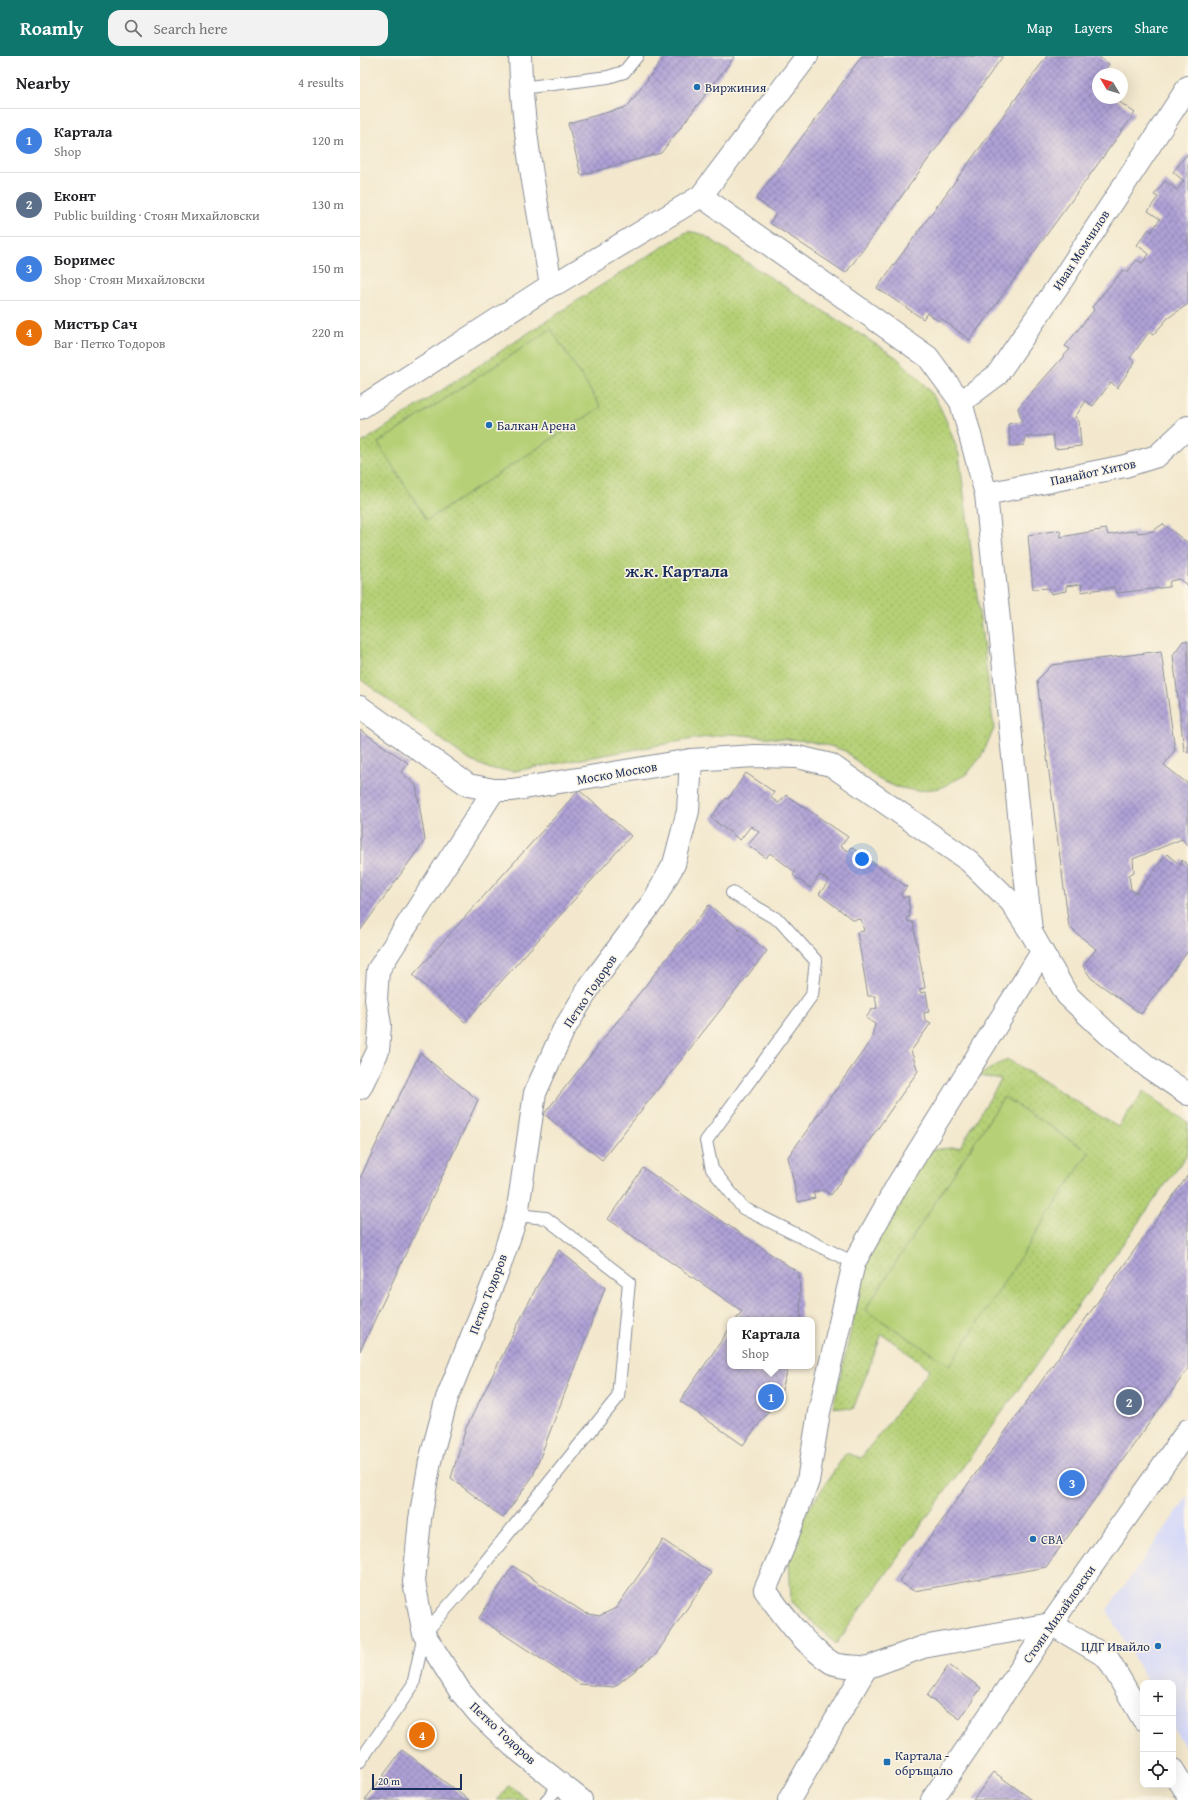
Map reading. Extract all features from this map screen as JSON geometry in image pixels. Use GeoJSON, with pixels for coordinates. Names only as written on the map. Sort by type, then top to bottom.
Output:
{"type":"FeatureCollection","features":[{"type":"Feature","properties":{"kind":"street"},"geometry":{"type":"LineString","coordinates":[[520,56],[521,88],[535,192],[551,285]]}},
{"type":"Feature","properties":{"kind":"street"},"geometry":{"type":"LineString","coordinates":[[360,408],[551,285],[557,283],[701,196],[807,56]]}},
{"type":"Feature","properties":{"kind":"street","name":"Иван Момчилов"},"geometry":{"type":"LineString","coordinates":[[961,402],[997,375],[1062,280],[1188,87]]}},
{"type":"Feature","properties":{"kind":"street"},"geometry":{"type":"LineString","coordinates":[[701,196],[928,357],[961,402],[986,494],[1037,943],[854,1263],[818,1412],[808,1481],[783,1548],[765,1590],[784,1616],[806,1641],[833,1664],[866,1668],[923,1647],[1051,1624],[1107,1657],[1141,1716]]}},
{"type":"Feature","properties":{"kind":"street","name":"Панайот Хитов"},"geometry":{"type":"LineString","coordinates":[[986,494],[1125,466],[1157,456],[1188,427]]}},
{"type":"Feature","properties":{"kind":"street","name":"Моско Москов"},"geometry":{"type":"LineString","coordinates":[[360,707],[468,785],[494,790],[525,788],[691,760],[755,756],[798,757],[831,765],[969,861],[1011,902],[1067,995],[1107,1033],[1148,1067],[1188,1094]]}},
{"type":"Feature","properties":{"kind":"street","name":"Петко Тодоров"},"geometry":{"type":"LineString","coordinates":[[581,1800],[554,1792],[514,1746],[480,1715],[460,1691],[424,1634],[414,1582],[420,1518],[430,1461],[447,1398],[498,1271],[516,1216],[535,1093],[563,1031],[592,983],[654,900],[674,864],[688,811],[691,760]]}},
{"type":"Feature","properties":{"kind":"street"},"geometry":{"type":"LineString","coordinates":[[360,993],[365,989],[378,970],[494,790]]}},
{"type":"Feature","properties":{"kind":"street"},"geometry":{"type":"LineString","coordinates":[[360,1088],[378,1051],[380,1025],[376,999],[378,970]]}},
{"type":"Feature","properties":{"kind":"street","name":"Стоян Михайловски"},"geometry":{"type":"LineString","coordinates":[[932,1800],[1051,1624],[1188,1430]]}},
{"type":"Feature","properties":{"kind":"street"},"geometry":{"type":"LineString","coordinates":[[789,1800],[866,1668]]}},
{"type":"Feature","properties":{"kind":"street"},"geometry":{"type":"LineString","coordinates":[[1176,1775],[1188,1795]]}},
{"type":"Feature","properties":{"kind":"lane"},"geometry":{"type":"LineString","coordinates":[[521,88],[608,77],[624,72],[637,56]]}},
{"type":"Feature","properties":{"kind":"lane"},"geometry":{"type":"LineString","coordinates":[[732,893],[780,921],[816,961],[812,995],[706,1142],[712,1169],[743,1208],[854,1263]]}},
{"type":"Feature","properties":{"kind":"lane"},"geometry":{"type":"LineString","coordinates":[[360,1761],[412,1685],[424,1634],[466,1586],[618,1397],[629,1282],[546,1218],[516,1216]]}},
{"type":"Feature","properties":{"kind":"shaded area","name":"ЦДГ Ивайло"},"geometry":{"type":"Polygon","coordinates":[[[1188,1496],[1188,1753],[1176,1731],[1176,1680],[1146,1680],[1107,1610],[1188,1496]]]}},
{"type":"Feature","properties":{"kind":"green space"},"geometry":{"type":"Polygon","coordinates":[[[688,231],[702,234],[896,357],[928,388],[943,413],[959,454],[994,729],[981,757],[967,774],[940,788],[917,791],[896,787],[878,779],[845,751],[830,746],[807,741],[731,734],[693,739],[515,771],[490,769],[469,760],[360,679],[360,444],[589,293],[688,231]]]}},
{"type":"Feature","properties":{"kind":"green space","name":"Балкан Арена"},"geometry":{"type":"Polygon","coordinates":[[[551,329],[601,407],[427,520],[378,443],[551,329]]]}},
{"type":"Feature","properties":{"kind":"green space"},"geometry":{"type":"Polygon","coordinates":[[[1007,1059],[1118,1127],[1144,1091],[1188,1123],[1188,1153],[836,1644],[791,1601],[788,1540],[846,1453],[861,1458],[930,1369],[882,1334],[853,1409],[833,1407],[867,1261],[921,1151],[960,1147],[1001,1080],[978,1076],[1007,1059]]]}},
{"type":"Feature","properties":{"kind":"green space"},"geometry":{"type":"Polygon","coordinates":[[[1004,1097],[1089,1152],[950,1365],[865,1310],[1004,1097]]]}},
{"type":"Feature","properties":{"kind":"green space"},"geometry":{"type":"Polygon","coordinates":[[[509,1785],[528,1800],[497,1800],[509,1785]]]}},
{"type":"Feature","properties":{"kind":"building"},"geometry":{"type":"Polygon","coordinates":[[[665,56],[735,56],[661,153],[581,175],[568,123],[627,107],[665,56]]]}},
{"type":"Feature","properties":{"kind":"building"},"geometry":{"type":"Polygon","coordinates":[[[862,56],[1003,56],[846,273],[770,223],[776,213],[756,199],[862,56]]]}},
{"type":"Feature","properties":{"kind":"building"},"geometry":{"type":"Polygon","coordinates":[[[1047,56],[1098,56],[1109,64],[1106,68],[1092,68],[1092,104],[1122,104],[1135,113],[970,340],[942,319],[939,321],[927,313],[923,319],[877,288],[1047,56]]]}},
{"type":"Feature","properties":{"kind":"building"},"geometry":{"type":"Polygon","coordinates":[[[1188,153],[1188,304],[1168,318],[1153,335],[1149,332],[1130,358],[1135,362],[1117,388],[1111,382],[1093,406],[1086,401],[1075,417],[1079,421],[1081,446],[1055,449],[1053,435],[1026,437],[1024,445],[1011,446],[1008,424],[1022,422],[1018,408],[1070,349],[1065,346],[1094,310],[1092,307],[1123,270],[1127,272],[1137,260],[1142,263],[1149,254],[1137,245],[1149,229],[1151,232],[1160,219],[1148,211],[1158,197],[1154,195],[1165,181],[1177,190],[1184,181],[1173,172],[1188,153]]]}},
{"type":"Feature","properties":{"kind":"building"},"geometry":{"type":"Polygon","coordinates":[[[1163,524],[1188,543],[1188,586],[1179,579],[1170,581],[1169,587],[1117,593],[1114,587],[1081,592],[1082,584],[1066,586],[1066,591],[1051,594],[1049,588],[1033,589],[1028,535],[1060,530],[1061,537],[1106,529],[1108,535],[1137,530],[1138,533],[1153,531],[1163,524]]]}},
{"type":"Feature","properties":{"kind":"building"},"geometry":{"type":"Polygon","coordinates":[[[1183,641],[1188,641],[1188,753],[1184,750],[1173,655],[1183,641]]]}},
{"type":"Feature","properties":{"kind":"building"},"geometry":{"type":"Polygon","coordinates":[[[1161,651],[1175,750],[1164,765],[1188,784],[1188,846],[1182,839],[1133,859],[1134,872],[1129,875],[1131,890],[1137,893],[1167,854],[1180,865],[1182,860],[1188,865],[1188,951],[1141,1014],[1091,978],[1083,966],[1096,949],[1069,927],[1037,680],[1052,665],[1161,651]]]}},
{"type":"Feature","properties":{"kind":"building"},"geometry":{"type":"Polygon","coordinates":[[[360,730],[408,763],[401,772],[416,785],[425,840],[360,931],[360,730]]]}},
{"type":"Feature","properties":{"kind":"building"},"geometry":{"type":"Polygon","coordinates":[[[746,773],[774,792],[771,798],[779,803],[786,795],[848,837],[840,846],[848,851],[851,847],[907,887],[901,894],[903,898],[908,896],[910,917],[907,917],[908,922],[913,922],[925,988],[920,989],[920,993],[926,992],[929,1012],[924,1013],[925,1020],[931,1023],[911,1051],[918,1071],[831,1195],[823,1190],[813,1192],[815,1198],[798,1202],[788,1157],[871,1040],[875,1024],[866,1018],[872,1009],[877,1008],[875,996],[868,996],[857,932],[864,931],[861,919],[853,920],[819,894],[829,881],[820,875],[810,888],[793,875],[795,872],[770,853],[766,858],[748,845],[759,832],[751,826],[740,840],[711,818],[726,798],[728,799],[746,773]]]}},
{"type":"Feature","properties":{"kind":"building"},"geometry":{"type":"Polygon","coordinates":[[[579,790],[631,836],[465,1022],[413,975],[579,790]]]}},
{"type":"Feature","properties":{"kind":"building"},"geometry":{"type":"Polygon","coordinates":[[[709,905],[767,951],[602,1160],[544,1114],[709,905]]]}},
{"type":"Feature","properties":{"kind":"building"},"geometry":{"type":"Polygon","coordinates":[[[420,1053],[478,1100],[360,1351],[360,1178],[420,1053]]]}},
{"type":"Feature","properties":{"kind":"building"},"geometry":{"type":"Polygon","coordinates":[[[643,1168],[799,1273],[801,1317],[738,1317],[742,1311],[608,1219],[643,1168]]]}},
{"type":"Feature","properties":{"kind":"building"},"geometry":{"type":"Polygon","coordinates":[[[1188,1175],[1188,1369],[1046,1567],[914,1591],[899,1581],[1188,1175]]]}},
{"type":"Feature","properties":{"kind":"building"},"geometry":{"type":"Polygon","coordinates":[[[559,1250],[605,1288],[533,1476],[503,1518],[451,1478],[466,1428],[536,1288],[559,1250]]]}},
{"type":"Feature","properties":{"kind":"building"},"geometry":{"type":"Polygon","coordinates":[[[727,1332],[727,1369],[788,1369],[780,1396],[743,1445],[680,1401],[727,1332]]]}},
{"type":"Feature","properties":{"kind":"building"},"geometry":{"type":"Polygon","coordinates":[[[663,1540],[711,1573],[656,1654],[614,1687],[579,1684],[479,1618],[513,1566],[585,1613],[599,1616],[616,1608],[663,1540]]]}},
{"type":"Feature","properties":{"kind":"building"},"geometry":{"type":"Polygon","coordinates":[[[949,1665],[981,1688],[960,1719],[927,1696],[949,1665]]]}},
{"type":"Feature","properties":{"kind":"building"},"geometry":{"type":"Polygon","coordinates":[[[402,1750],[469,1800],[365,1800],[402,1750]]]}},
{"type":"Feature","properties":{"kind":"building"},"geometry":{"type":"Polygon","coordinates":[[[994,1772],[1032,1800],[973,1800],[994,1772]]]}},
{"type":"Feature","properties":{"kind":"place","name":"Виржиния"},"geometry":{"type":"Point","coordinates":[697,87]}},
{"type":"Feature","properties":{"kind":"place","name":"Балкан Арена"},"geometry":{"type":"Point","coordinates":[489,425]}},
{"type":"Feature","properties":{"kind":"place","name":"Картала"},"geometry":{"type":"Point","coordinates":[771,1397]}},
{"type":"Feature","properties":{"kind":"place","name":"Еконт"},"geometry":{"type":"Point","coordinates":[1129,1402]}},
{"type":"Feature","properties":{"kind":"place","name":"Боримес"},"geometry":{"type":"Point","coordinates":[1072,1483]}},
{"type":"Feature","properties":{"kind":"place","name":"CBA"},"geometry":{"type":"Point","coordinates":[1033,1539]}},
{"type":"Feature","properties":{"kind":"place","name":"ЦДГ Ивайло"},"geometry":{"type":"Point","coordinates":[1158,1646]}},
{"type":"Feature","properties":{"kind":"place","name":"Мистър Сач"},"geometry":{"type":"Point","coordinates":[422,1735]}},
{"type":"Feature","properties":{"kind":"place","name":"Картала - обръщало"},"geometry":{"type":"Point","coordinates":[887,1762]}},
{"type":"Feature","properties":{"kind":"district","name":"ж.к. Картала"},"geometry":{"type":"Point","coordinates":[677,570]}}]}
